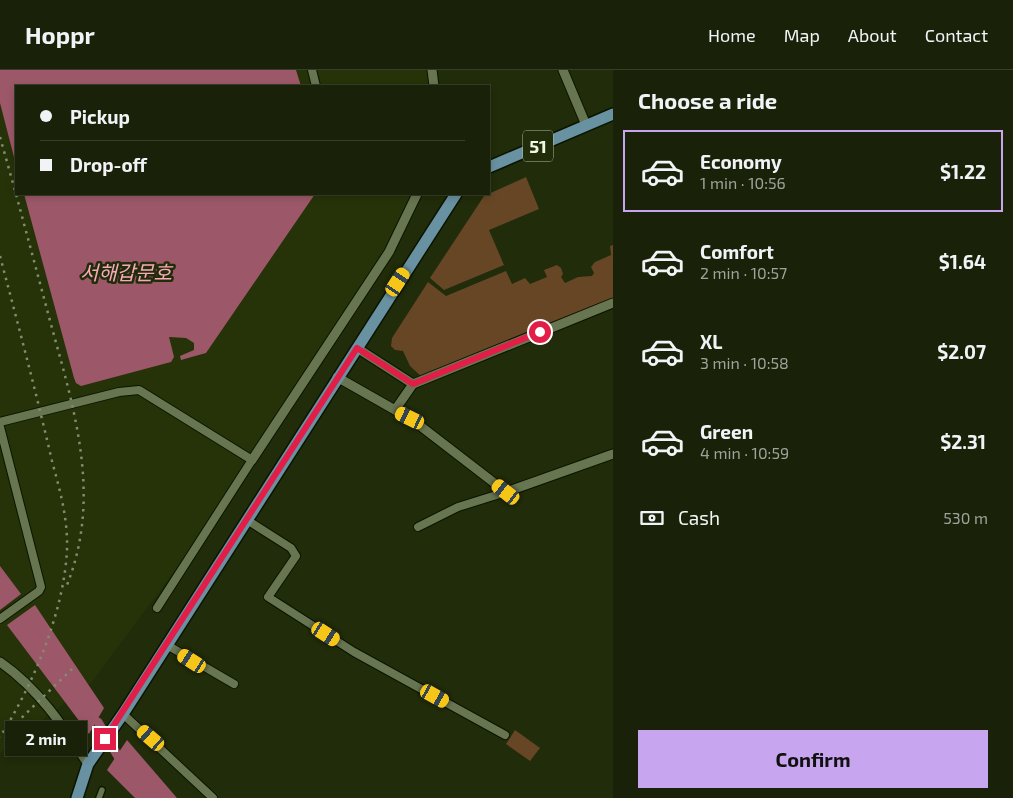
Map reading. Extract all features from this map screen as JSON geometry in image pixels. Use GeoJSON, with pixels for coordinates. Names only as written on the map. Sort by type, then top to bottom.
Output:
{"type":"FeatureCollection","features":[{"type":"Feature","properties":{"kind":"main road","name":"51"},"geometry":{"type":"LineString","coordinates":[[490,166],[613,114]]}},
{"type":"Feature","properties":{"kind":"main road"},"geometry":{"type":"LineString","coordinates":[[77,798],[88,764],[123,714],[337,377],[455,195]]}},
{"type":"Feature","properties":{"kind":"street"},"geometry":{"type":"LineString","coordinates":[[312,70],[316,85]]}},
{"type":"Feature","properties":{"kind":"street"},"geometry":{"type":"LineString","coordinates":[[432,70],[434,85]]}},
{"type":"Feature","properties":{"kind":"street"},"geometry":{"type":"LineString","coordinates":[[563,70],[586,125]]}},
{"type":"Feature","properties":{"kind":"street"},"geometry":{"type":"LineString","coordinates":[[157,608],[389,252],[417,195]]}},
{"type":"Feature","properties":{"kind":"street"},"geometry":{"type":"LineString","coordinates":[[395,410],[413,384],[613,303]]}},
{"type":"Feature","properties":{"kind":"street"},"geometry":{"type":"LineString","coordinates":[[357,348],[413,384]]}},
{"type":"Feature","properties":{"kind":"street"},"geometry":{"type":"LineString","coordinates":[[337,377],[410,418],[506,492]]}},
{"type":"Feature","properties":{"kind":"street"},"geometry":{"type":"LineString","coordinates":[[0,422],[120,392],[139,390],[252,460]]}},
{"type":"Feature","properties":{"kind":"street"},"geometry":{"type":"LineString","coordinates":[[0,427],[40,580],[39,591],[0,618]]}},
{"type":"Feature","properties":{"kind":"street"},"geometry":{"type":"LineString","coordinates":[[418,526],[458,507],[613,454]]}},
{"type":"Feature","properties":{"kind":"street"},"geometry":{"type":"LineString","coordinates":[[247,520],[291,548],[296,556],[268,597],[354,652],[505,735]]}},
{"type":"Feature","properties":{"kind":"street"},"geometry":{"type":"LineString","coordinates":[[167,645],[234,684]]}},
{"type":"Feature","properties":{"kind":"street"},"geometry":{"type":"LineString","coordinates":[[0,662],[28,684],[55,714],[88,764]]}},
{"type":"Feature","properties":{"kind":"street"},"geometry":{"type":"LineString","coordinates":[[123,714],[214,798]]}},
{"type":"Feature","properties":{"kind":"street"},"geometry":{"type":"LineString","coordinates":[[99,798],[102,790]]}},
{"type":"Feature","properties":{"kind":"shaded area"},"geometry":{"type":"Polygon","coordinates":[[[296,70],[431,70],[433,85],[301,85],[296,70]]]}},
{"type":"Feature","properties":{"kind":"shaded area"},"geometry":{"type":"Polygon","coordinates":[[[0,103],[15,161],[15,195],[24,195],[74,378],[81,386],[171,362],[169,337],[186,338],[194,343],[194,350],[183,360],[206,353],[314,195],[421,195],[418,203],[261,455],[91,683],[0,753],[0,103]]]}},
{"type":"Feature","properties":{"kind":"shaded area"},"geometry":{"type":"Polygon","coordinates":[[[526,177],[539,209],[489,230],[504,265],[444,290],[430,278],[484,196],[490,195],[490,193],[526,177]]]}},
{"type":"Feature","properties":{"kind":"shaded area"},"geometry":{"type":"Polygon","coordinates":[[[613,245],[613,300],[423,378],[410,366],[403,351],[395,350],[391,346],[392,338],[428,282],[446,296],[506,271],[512,284],[525,278],[530,284],[547,277],[544,270],[557,265],[561,268],[563,274],[561,277],[565,283],[578,277],[592,276],[594,273],[591,267],[595,262],[611,255],[610,246],[613,245]]]}},
{"type":"Feature","properties":{"kind":"shaded area"},"geometry":{"type":"Polygon","coordinates":[[[515,730],[540,748],[530,761],[506,744],[515,730]]]}},
{"type":"Feature","properties":{"kind":"water"},"geometry":{"type":"Polygon","coordinates":[[[0,70],[296,70],[301,85],[15,85],[15,161],[0,103],[0,70]]]}},
{"type":"Feature","properties":{"kind":"water","name":"서해갑문호"},"geometry":{"type":"Polygon","coordinates":[[[24,195],[314,195],[206,353],[181,360],[180,356],[194,350],[194,343],[186,338],[169,337],[174,357],[171,362],[81,386],[76,383],[24,195]]]}},
{"type":"Feature","properties":{"kind":"water"},"geometry":{"type":"Polygon","coordinates":[[[0,566],[21,594],[0,610],[0,566]]]}},
{"type":"Feature","properties":{"kind":"water"},"geometry":{"type":"Polygon","coordinates":[[[35,605],[104,708],[89,734],[7,625],[35,605]]]}},
{"type":"Feature","properties":{"kind":"water"},"geometry":{"type":"Polygon","coordinates":[[[127,740],[177,798],[135,798],[107,770],[127,740]]]}},
{"type":"Feature","properties":{"kind":"waterway"},"geometry":{"type":"LineString","coordinates":[[98,722],[123,765]]}},
{"type":"Feature","properties":{"kind":"railway"},"geometry":{"type":"LineString","coordinates":[[0,137],[15,191]]}},
{"type":"Feature","properties":{"kind":"railway"},"geometry":{"type":"LineString","coordinates":[[16,195],[67,384],[80,450],[83,517],[78,551],[67,585]]}},
{"type":"Feature","properties":{"kind":"railway"},"geometry":{"type":"LineString","coordinates":[[0,256],[61,494],[67,538],[65,574],[60,598],[45,647],[24,695],[0,737]]}},
{"type":"Feature","properties":{"kind":"railway"},"geometry":{"type":"LineString","coordinates":[[11,728],[74,667]]}},
{"type":"Feature","properties":{"kind":"route"},"geometry":{"type":"LineString","coordinates":[[105,739],[123,714],[357,348],[413,384],[540,332]]}}]}
